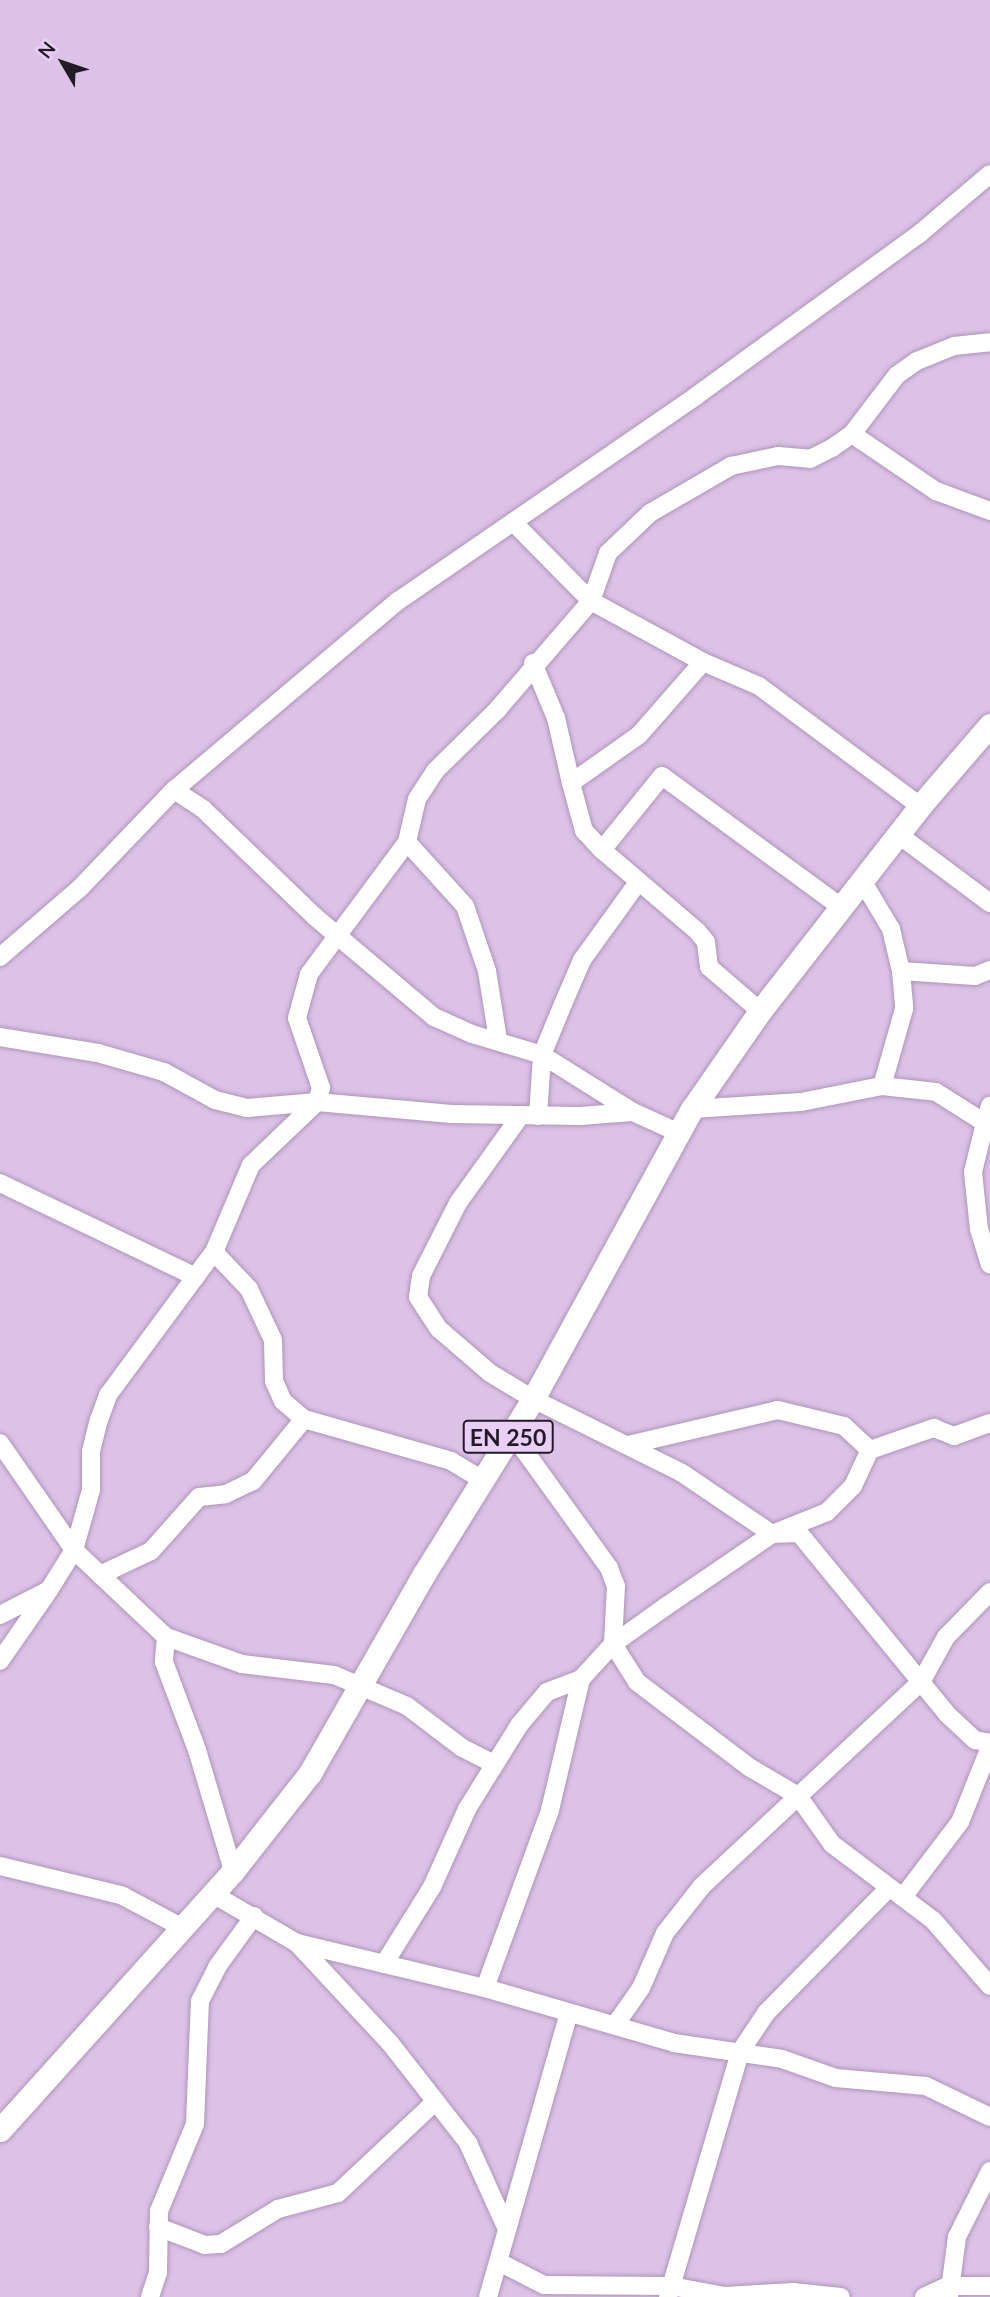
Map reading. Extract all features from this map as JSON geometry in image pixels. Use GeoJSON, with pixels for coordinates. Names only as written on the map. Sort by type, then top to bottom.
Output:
{"type":"FeatureCollection","features":[{"type":"Feature","properties":{"kind":"main road","name":"EN 250"},"geometry":{"type":"LineString","coordinates":[[0,2130],[233,1871],[310,1773],[481,1479],[533,1399],[692,1110],[760,1012],[920,806],[990,725]]}},
{"type":"Feature","properties":{"kind":"street"},"geometry":{"type":"LineString","coordinates":[[0,957],[80,888],[174,790],[398,600],[485,537],[513,522],[918,235],[990,174]]}},
{"type":"Feature","properties":{"kind":"street"},"geometry":{"type":"LineString","coordinates":[[0,1661],[74,1550],[91,1490],[91,1451],[108,1395],[214,1252],[251,1165],[317,1102],[321,1088],[297,1018],[302,990],[335,933],[407,842],[417,799],[435,771],[497,710],[533,663],[591,601],[608,554],[624,534],[691,487],[732,466],[758,458],[810,459],[852,434],[897,375],[917,361],[954,346],[990,342]]}},
{"type":"Feature","properties":{"kind":"street"},"geometry":{"type":"LineString","coordinates":[[852,434],[936,491],[990,511]]}},
{"type":"Feature","properties":{"kind":"street"},"geometry":{"type":"LineString","coordinates":[[513,522],[591,601],[703,662],[760,685],[920,806]]}},
{"type":"Feature","properties":{"kind":"street"},"geometry":{"type":"LineString","coordinates":[[572,783],[639,735],[703,662]]}},
{"type":"Feature","properties":{"kind":"street"},"geometry":{"type":"LineString","coordinates":[[533,663],[556,718],[583,831],[697,931],[706,942],[709,967],[760,1012]]}},
{"type":"Feature","properties":{"kind":"street"},"geometry":{"type":"LineString","coordinates":[[602,850],[663,776],[842,907]]}},
{"type":"Feature","properties":{"kind":"street"},"geometry":{"type":"LineString","coordinates":[[174,790],[248,849],[335,933],[434,1017],[542,1055],[633,1112],[679,1133]]}},
{"type":"Feature","properties":{"kind":"street"},"geometry":{"type":"LineString","coordinates":[[899,835],[990,903]]}},
{"type":"Feature","properties":{"kind":"street"},"geometry":{"type":"LineString","coordinates":[[407,842],[466,906],[487,971],[498,1040]]}},
{"type":"Feature","properties":{"kind":"street"},"geometry":{"type":"LineString","coordinates":[[639,881],[582,960],[542,1055],[530,1116],[458,1203],[421,1276],[418,1297],[459,1350],[533,1399],[682,1473],[772,1534],[799,1533],[921,1682],[975,1740],[990,1745],[960,1822],[896,1892],[766,2012],[740,2052],[669,2292]]}},
{"type":"Feature","properties":{"kind":"street"},"geometry":{"type":"LineString","coordinates":[[863,882],[891,929],[901,971],[904,1009],[882,1086]]}},
{"type":"Feature","properties":{"kind":"street"},"geometry":{"type":"LineString","coordinates":[[901,971],[975,976],[990,970]]}},
{"type":"Feature","properties":{"kind":"street"},"geometry":{"type":"LineString","coordinates":[[0,1037],[98,1053],[164,1072],[215,1100],[247,1108],[317,1102],[530,1116],[633,1112]]}},
{"type":"Feature","properties":{"kind":"street"},"geometry":{"type":"LineString","coordinates":[[692,1110],[801,1102],[882,1086],[936,1092],[988,1118],[973,1172],[979,1229],[990,1264]]}},
{"type":"Feature","properties":{"kind":"street"},"geometry":{"type":"LineString","coordinates":[[0,1183],[196,1276]]}},
{"type":"Feature","properties":{"kind":"street"},"geometry":{"type":"LineString","coordinates":[[214,1252],[249,1289],[273,1340],[274,1381],[283,1401],[304,1419],[451,1461],[481,1479]]}},
{"type":"Feature","properties":{"kind":"street"},"geometry":{"type":"LineString","coordinates":[[628,1445],[778,1410],[844,1426],[870,1450]]}},
{"type":"Feature","properties":{"kind":"street"},"geometry":{"type":"LineString","coordinates":[[100,1575],[151,1551],[199,1497],[226,1494],[253,1481],[304,1419]]}},
{"type":"Feature","properties":{"kind":"street"},"geometry":{"type":"LineString","coordinates":[[384,1965],[413,1924],[454,1846],[467,1808],[494,1764],[547,1692],[581,1679],[613,1644],[772,1534],[827,1512],[853,1486],[870,1450],[933,1428],[954,1436],[990,1423]]}},
{"type":"Feature","properties":{"kind":"street"},"geometry":{"type":"LineString","coordinates":[[511,1432],[610,1568],[616,1586],[613,1644],[636,1682],[749,1767],[798,1796],[832,1844],[896,1892],[961,1948],[990,1986]]}},
{"type":"Feature","properties":{"kind":"street"},"geometry":{"type":"LineString","coordinates":[[0,1443],[74,1550],[166,1636],[242,1664],[334,1675],[360,1685],[407,1706],[461,1747],[494,1764]]}},
{"type":"Feature","properties":{"kind":"street"},"geometry":{"type":"LineString","coordinates":[[0,1615],[49,1590]]}},
{"type":"Feature","properties":{"kind":"street"},"geometry":{"type":"LineString","coordinates":[[615,2025],[641,1988],[665,1933],[702,1886],[921,1682],[946,1637],[990,1592]]}},
{"type":"Feature","properties":{"kind":"street"},"geometry":{"type":"LineString","coordinates":[[166,1636],[164,1662],[197,1750],[233,1871]]}},
{"type":"Feature","properties":{"kind":"street"},"geometry":{"type":"LineString","coordinates":[[485,1988],[550,1810],[581,1679]]}},
{"type":"Feature","properties":{"kind":"street"},"geometry":{"type":"LineString","coordinates":[[0,1866],[121,1895],[183,1928]]}},
{"type":"Feature","properties":{"kind":"street"},"geometry":{"type":"LineString","coordinates":[[213,1894],[297,1943],[383,2035],[482,2167],[506,2227]]}},
{"type":"Feature","properties":{"kind":"street"},"geometry":{"type":"LineString","coordinates":[[150,2297],[158,2273],[158,2227],[166,2187],[195,2124],[200,2001],[217,1967],[254,1916]]}},
{"type":"Feature","properties":{"kind":"street"},"geometry":{"type":"LineString","coordinates":[[297,1943],[485,1988],[674,2043],[782,2059],[836,2078],[926,2086],[990,2117]]}},
{"type":"Feature","properties":{"kind":"street"},"geometry":{"type":"LineString","coordinates":[[488,2297],[569,2013]]}},
{"type":"Feature","properties":{"kind":"street"},"geometry":{"type":"LineString","coordinates":[[158,2227],[205,2245],[221,2244],[278,2209],[338,2193],[435,2102]]}},
{"type":"Feature","properties":{"kind":"street"},"geometry":{"type":"LineString","coordinates":[[949,2292],[957,2237],[990,2171]]}},
{"type":"Feature","properties":{"kind":"street"},"geometry":{"type":"LineString","coordinates":[[499,2262],[547,2291],[669,2292],[725,2296],[793,2292],[841,2297]]}},
{"type":"Feature","properties":{"kind":"street"},"geometry":{"type":"LineString","coordinates":[[924,2297],[990,2286]]}}]}
